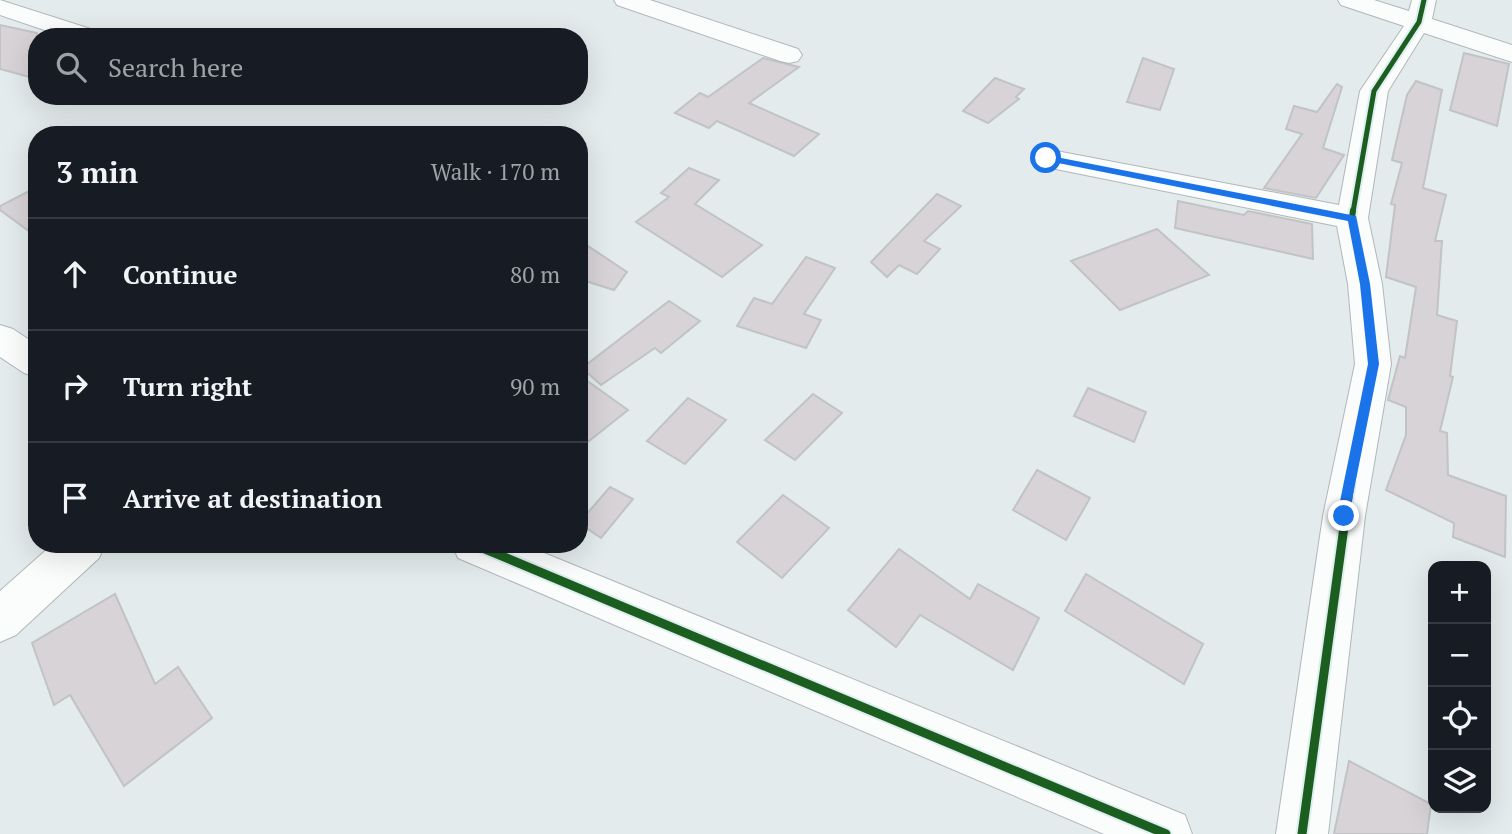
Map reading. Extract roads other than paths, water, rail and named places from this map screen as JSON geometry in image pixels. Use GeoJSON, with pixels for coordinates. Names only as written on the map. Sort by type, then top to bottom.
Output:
{"type":"FeatureCollection","features":[{"type":"Feature","properties":{"kind":"street"},"geometry":{"type":"LineString","coordinates":[[626,0],[789,55]]}},
{"type":"Feature","properties":{"kind":"street"},"geometry":{"type":"LineString","coordinates":[[1350,0],[1421,11],[1512,54]]}},
{"type":"Feature","properties":{"kind":"street"},"geometry":{"type":"LineString","coordinates":[[1302,834],[1344,516],[1373,364],[1365,284],[1352,218],[1374,91],[1421,11]]}},
{"type":"Feature","properties":{"kind":"street"},"geometry":{"type":"LineString","coordinates":[[7,17],[53,28]]}},
{"type":"Feature","properties":{"kind":"street"},"geometry":{"type":"LineString","coordinates":[[1046,158],[1352,218]]}},
{"type":"Feature","properties":{"kind":"street"},"geometry":{"type":"LineString","coordinates":[[0,339],[28,357]]}},
{"type":"Feature","properties":{"kind":"street"},"geometry":{"type":"LineString","coordinates":[[0,620],[74,553]]}},
{"type":"Feature","properties":{"kind":"street"},"geometry":{"type":"LineString","coordinates":[[495,553],[1166,834]]}}]}
